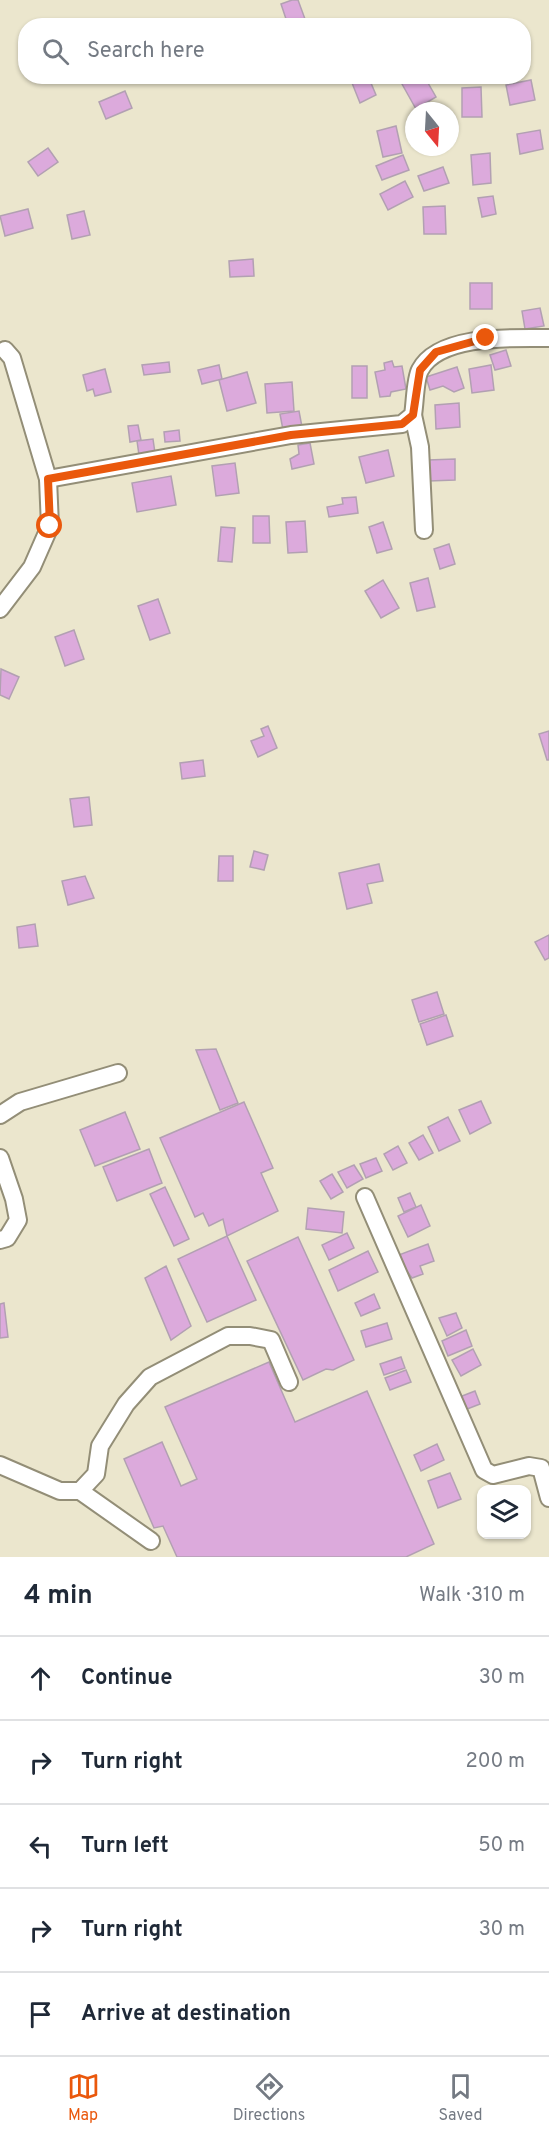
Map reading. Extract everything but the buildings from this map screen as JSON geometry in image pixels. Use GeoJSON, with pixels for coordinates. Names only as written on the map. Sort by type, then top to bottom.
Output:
{"type":"FeatureCollection","features":[{"type":"Feature","properties":{"kind":"street"},"geometry":{"type":"LineString","coordinates":[[423,530],[420,447],[413,415],[420,370],[436,352],[486,338],[549,338]]}},
{"type":"Feature","properties":{"kind":"street"},"geometry":{"type":"LineString","coordinates":[[0,609],[32,567],[50,526],[48,479],[12,358],[5,350]]}},
{"type":"Feature","properties":{"kind":"street"},"geometry":{"type":"LineString","coordinates":[[48,479],[291,435],[402,424],[413,415]]}},
{"type":"Feature","properties":{"kind":"street"},"geometry":{"type":"LineString","coordinates":[[0,1115],[20,1102],[118,1073]]}},
{"type":"Feature","properties":{"kind":"street"},"geometry":{"type":"LineString","coordinates":[[0,1158],[15,1199],[18,1220],[7,1238],[0,1239]]}},
{"type":"Feature","properties":{"kind":"street"},"geometry":{"type":"LineString","coordinates":[[365,1197],[484,1470],[493,1475],[529,1466],[541,1468],[549,1498]]}},
{"type":"Feature","properties":{"kind":"street"},"geometry":{"type":"LineString","coordinates":[[80,1491],[96,1474],[100,1446],[126,1404],[150,1377],[228,1336],[250,1336],[271,1340],[289,1382]]}},
{"type":"Feature","properties":{"kind":"street"},"geometry":{"type":"LineString","coordinates":[[0,1465],[60,1491],[80,1491],[151,1541]]}},
{"type":"Feature","properties":{"kind":"route"},"geometry":{"type":"LineString","coordinates":[[50,526],[48,479],[291,435],[402,424],[413,415],[420,370],[436,352],[486,338]]}}]}
